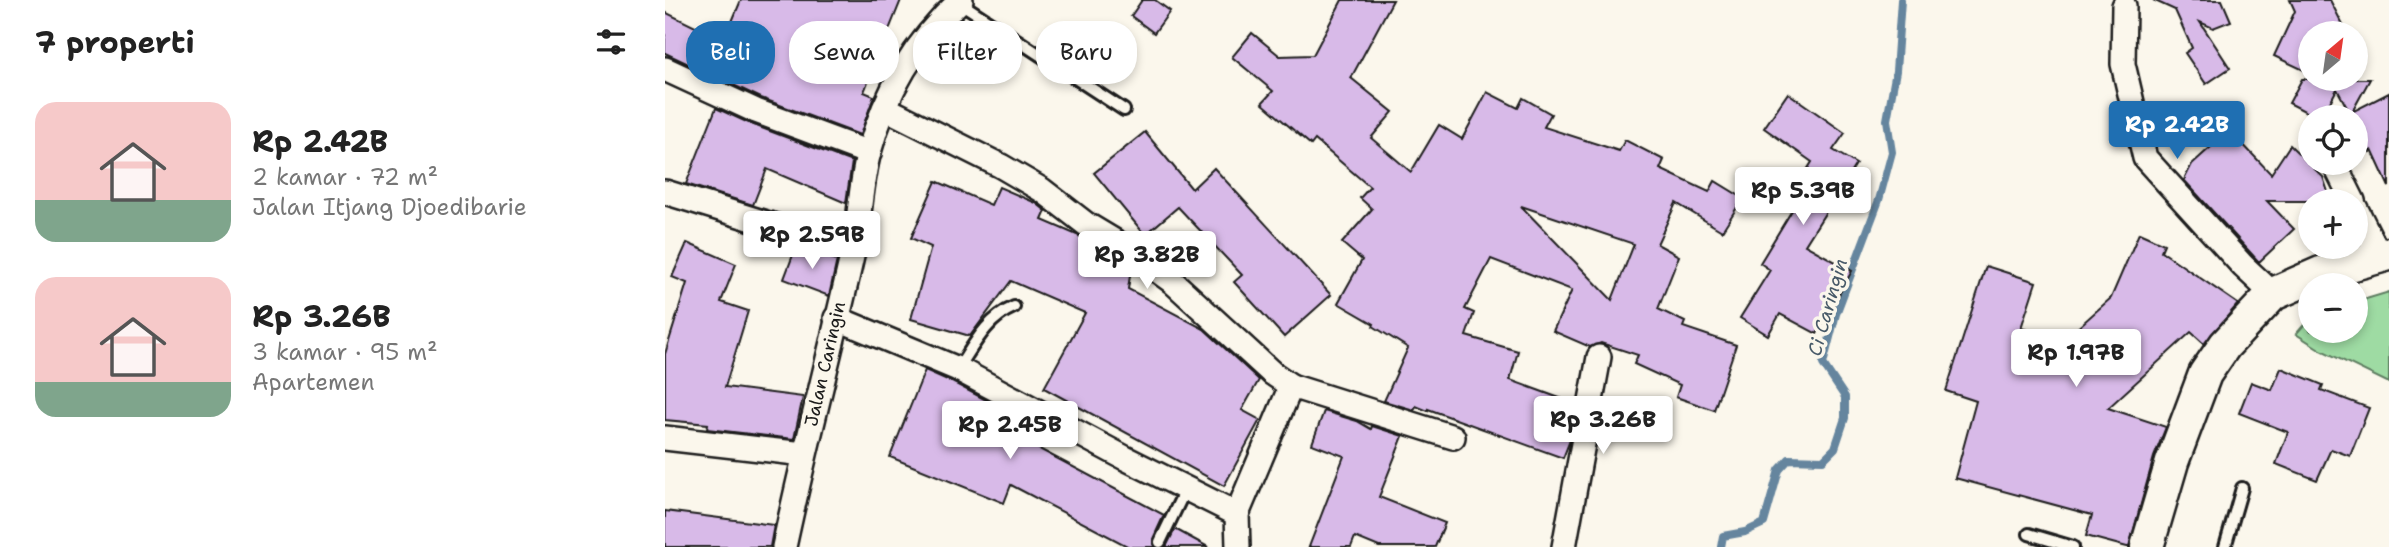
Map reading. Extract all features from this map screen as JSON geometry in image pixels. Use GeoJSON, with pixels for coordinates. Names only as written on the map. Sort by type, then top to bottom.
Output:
{"type":"FeatureCollection","features":[{"type":"Feature","properties":{"kind":"main road"},"geometry":{"type":"LineString","coordinates":[[2147,547],[2172,462],[2205,374],[2225,345],[2273,294],[2321,272],[2384,256]]}},
{"type":"Feature","properties":{"kind":"street","name":"Jalan Caringin"},"geometry":{"type":"LineString","coordinates":[[784,547],[853,250],[869,153],[885,108],[909,59],[939,20],[960,1]]}},
{"type":"Feature","properties":{"kind":"street"},"geometry":{"type":"LineString","coordinates":[[2124,6],[2123,64],[2145,158],[2243,266],[2273,294]]}},
{"type":"Feature","properties":{"kind":"street"},"geometry":{"type":"LineString","coordinates":[[665,69],[756,111],[869,153]]}},
{"type":"Feature","properties":{"kind":"street"},"geometry":{"type":"LineString","coordinates":[[885,108],[1001,166],[1042,190],[1086,224],[1126,248],[1173,282],[1272,373],[1291,386],[1453,437]]}},
{"type":"Feature","properties":{"kind":"street"},"geometry":{"type":"LineString","coordinates":[[665,192],[853,250]]}},
{"type":"Feature","properties":{"kind":"street"},"geometry":{"type":"LineString","coordinates":[[2368,229],[2384,256]]}},
{"type":"Feature","properties":{"kind":"street"},"geometry":{"type":"LineString","coordinates":[[836,318],[958,369],[1237,514]]}},
{"type":"Feature","properties":{"kind":"street"},"geometry":{"type":"LineString","coordinates":[[1564,547],[1598,357]]}},
{"type":"Feature","properties":{"kind":"street"},"geometry":{"type":"LineString","coordinates":[[1238,547],[1237,514],[1291,386]]}},
{"type":"Feature","properties":{"kind":"street"},"geometry":{"type":"LineString","coordinates":[[665,438],[804,454]]}},
{"type":"Feature","properties":{"kind":"lane"},"geometry":{"type":"LineString","coordinates":[[960,1],[1124,110]]}},
{"type":"Feature","properties":{"kind":"lane"},"geometry":{"type":"LineString","coordinates":[[958,369],[990,321],[999,313],[1014,307]]}},
{"type":"Feature","properties":{"kind":"lane"},"geometry":{"type":"LineString","coordinates":[[1160,542],[1186,488]]}},
{"type":"Feature","properties":{"kind":"lane"},"geometry":{"type":"LineString","coordinates":[[2225,547],[2242,488]]}},
{"type":"Feature","properties":{"kind":"lane"},"geometry":{"type":"LineString","coordinates":[[2029,534],[2073,547]]}},
{"type":"Feature","properties":{"kind":"green space"},"geometry":{"type":"Polygon","coordinates":[[[2389,292],[2389,383],[2310,343],[2368,343],[2368,298],[2389,292]]]}},
{"type":"Feature","properties":{"kind":"building"},"geometry":{"type":"Polygon","coordinates":[[[741,0],[901,0],[893,21],[789,21],[789,84],[867,84],[864,92],[874,96],[860,135],[731,84],[775,84],[775,21],[732,21],[741,0]]]}},
{"type":"Feature","properties":{"kind":"building"},"geometry":{"type":"Polygon","coordinates":[[[1142,0],[1155,0],[1170,11],[1154,33],[1131,16],[1142,0]]]}},
{"type":"Feature","properties":{"kind":"building"},"geometry":{"type":"Polygon","coordinates":[[[1342,0],[1393,0],[1351,78],[1393,112],[1371,138],[1411,172],[1439,125],[1462,139],[1487,92],[1518,108],[1523,98],[1551,114],[1544,127],[1619,151],[1625,140],[1664,160],[1660,169],[1709,192],[1715,181],[1743,198],[1722,231],[1676,203],[1657,244],[1679,256],[1658,309],[1685,322],[1683,327],[1736,345],[1714,410],[1676,397],[1680,385],[1634,364],[1638,355],[1601,343],[1590,347],[1553,331],[1572,290],[1491,259],[1465,309],[1474,313],[1466,336],[1518,351],[1510,380],[1576,404],[1570,440],[1563,458],[1428,409],[1416,406],[1414,410],[1384,401],[1408,348],[1338,303],[1362,260],[1342,243],[1372,209],[1360,198],[1370,187],[1315,140],[1311,145],[1262,103],[1273,91],[1232,57],[1252,33],[1280,56],[1313,55],[1342,0]],[[1521,206],[1612,300],[1634,244],[1521,206]]]}},
{"type":"Feature","properties":{"kind":"building"},"geometry":{"type":"Polygon","coordinates":[[[2153,0],[2222,0],[2231,21],[2213,28],[2200,22],[2230,68],[2206,84],[2185,53],[2192,48],[2175,10],[2153,0]]]}},
{"type":"Feature","properties":{"kind":"building"},"geometry":{"type":"Polygon","coordinates":[[[2290,0],[2330,0],[2341,21],[2298,21],[2298,67],[2274,56],[2295,11],[2290,0]]]}},
{"type":"Feature","properties":{"kind":"building"},"geometry":{"type":"Polygon","coordinates":[[[665,12],[686,22],[686,63],[665,53],[665,12]]]}},
{"type":"Feature","properties":{"kind":"building"},"geometry":{"type":"Polygon","coordinates":[[[2298,86],[2298,91],[2336,91],[2328,105],[2298,105],[2298,108],[2289,103],[2298,86]]]}},
{"type":"Feature","properties":{"kind":"building"},"geometry":{"type":"Polygon","coordinates":[[[2338,91],[2363,91],[2356,105],[2346,105],[2338,91]]]}},
{"type":"Feature","properties":{"kind":"building"},"geometry":{"type":"Polygon","coordinates":[[[1788,93],[1845,133],[1833,150],[1856,164],[1805,245],[1852,271],[1817,334],[1780,314],[1768,335],[1740,318],[1770,270],[1760,263],[1800,197],[1793,192],[1812,162],[1764,128],[1788,93]]]}},
{"type":"Feature","properties":{"kind":"building"},"geometry":{"type":"Polygon","coordinates":[[[2389,93],[2389,187],[2372,150],[2370,152],[2368,105],[2366,105],[2389,93]]]}},
{"type":"Feature","properties":{"kind":"building"},"geometry":{"type":"Polygon","coordinates":[[[716,108],[852,162],[846,203],[767,169],[753,205],[686,184],[716,108]]]}},
{"type":"Feature","properties":{"kind":"building"},"geometry":{"type":"Polygon","coordinates":[[[1145,132],[1192,189],[1214,168],[1331,295],[1284,337],[1234,282],[1242,275],[1178,207],[1145,235],[1094,173],[1145,132]]]}},
{"type":"Feature","properties":{"kind":"building"},"geometry":{"type":"Polygon","coordinates":[[[2237,138],[2271,174],[2290,145],[2298,153],[2298,175],[2323,177],[2327,189],[2298,189],[2298,201],[2267,201],[2294,229],[2259,262],[2184,180],[2192,164],[2212,146],[2237,138]]]}},
{"type":"Feature","properties":{"kind":"building"},"geometry":{"type":"Polygon","coordinates":[[[936,181],[991,205],[999,187],[1036,203],[1046,211],[1042,220],[1077,235],[1131,269],[1128,289],[1204,329],[1259,380],[1242,410],[1260,420],[1224,486],[1044,388],[1085,313],[1011,281],[970,336],[911,319],[931,247],[911,238],[936,181]]]}},
{"type":"Feature","properties":{"kind":"building"},"geometry":{"type":"Polygon","coordinates":[[[2139,233],[2164,244],[2161,251],[2238,304],[2204,344],[2191,332],[2108,408],[2166,427],[2154,457],[2127,547],[2086,536],[2092,515],[1955,478],[1976,401],[1946,391],[1986,266],[2036,282],[2021,328],[2063,341],[2111,298],[2139,233]]]}},
{"type":"Feature","properties":{"kind":"building"},"geometry":{"type":"Polygon","coordinates":[[[687,243],[736,264],[721,302],[748,311],[725,387],[803,397],[794,439],[707,429],[708,424],[665,420],[665,354],[687,283],[672,277],[687,243]]]}},
{"type":"Feature","properties":{"kind":"building"},"geometry":{"type":"Polygon","coordinates":[[[796,247],[837,260],[829,296],[784,279],[796,247]]]}},
{"type":"Feature","properties":{"kind":"building"},"geometry":{"type":"Polygon","coordinates":[[[2281,368],[2323,385],[2321,390],[2369,408],[2350,456],[2331,449],[2317,480],[2276,464],[2288,432],[2239,413],[2251,382],[2272,390],[2281,368]]]}},
{"type":"Feature","properties":{"kind":"building"},"geometry":{"type":"Polygon","coordinates":[[[925,370],[1035,426],[1028,443],[1164,515],[1153,539],[1154,547],[1129,547],[1011,485],[1004,503],[890,457],[925,370]]]}},
{"type":"Feature","properties":{"kind":"building"},"geometry":{"type":"Polygon","coordinates":[[[1324,411],[1357,421],[1371,429],[1372,426],[1403,436],[1379,497],[1445,523],[1435,547],[1379,547],[1355,537],[1351,547],[1309,547],[1344,456],[1312,444],[1324,411]]]}},
{"type":"Feature","properties":{"kind":"building"},"geometry":{"type":"Polygon","coordinates":[[[665,511],[774,525],[770,547],[665,547],[665,511]]]}},
{"type":"Feature","properties":{"kind":"building"},"geometry":{"type":"Polygon","coordinates":[[[1175,529],[1208,547],[1166,547],[1175,529]]]}},
{"type":"Feature","properties":{"kind":"waterway","name":"Ci Caringin"},"geometry":{"type":"LineString","coordinates":[[1721,547],[1723,536],[1745,532],[1764,523],[1779,470],[1789,459],[1823,460],[1835,448],[1845,418],[1845,397],[1823,364],[1836,314],[1879,200],[1892,152],[1887,120],[1896,71],[1901,0]]}}]}
